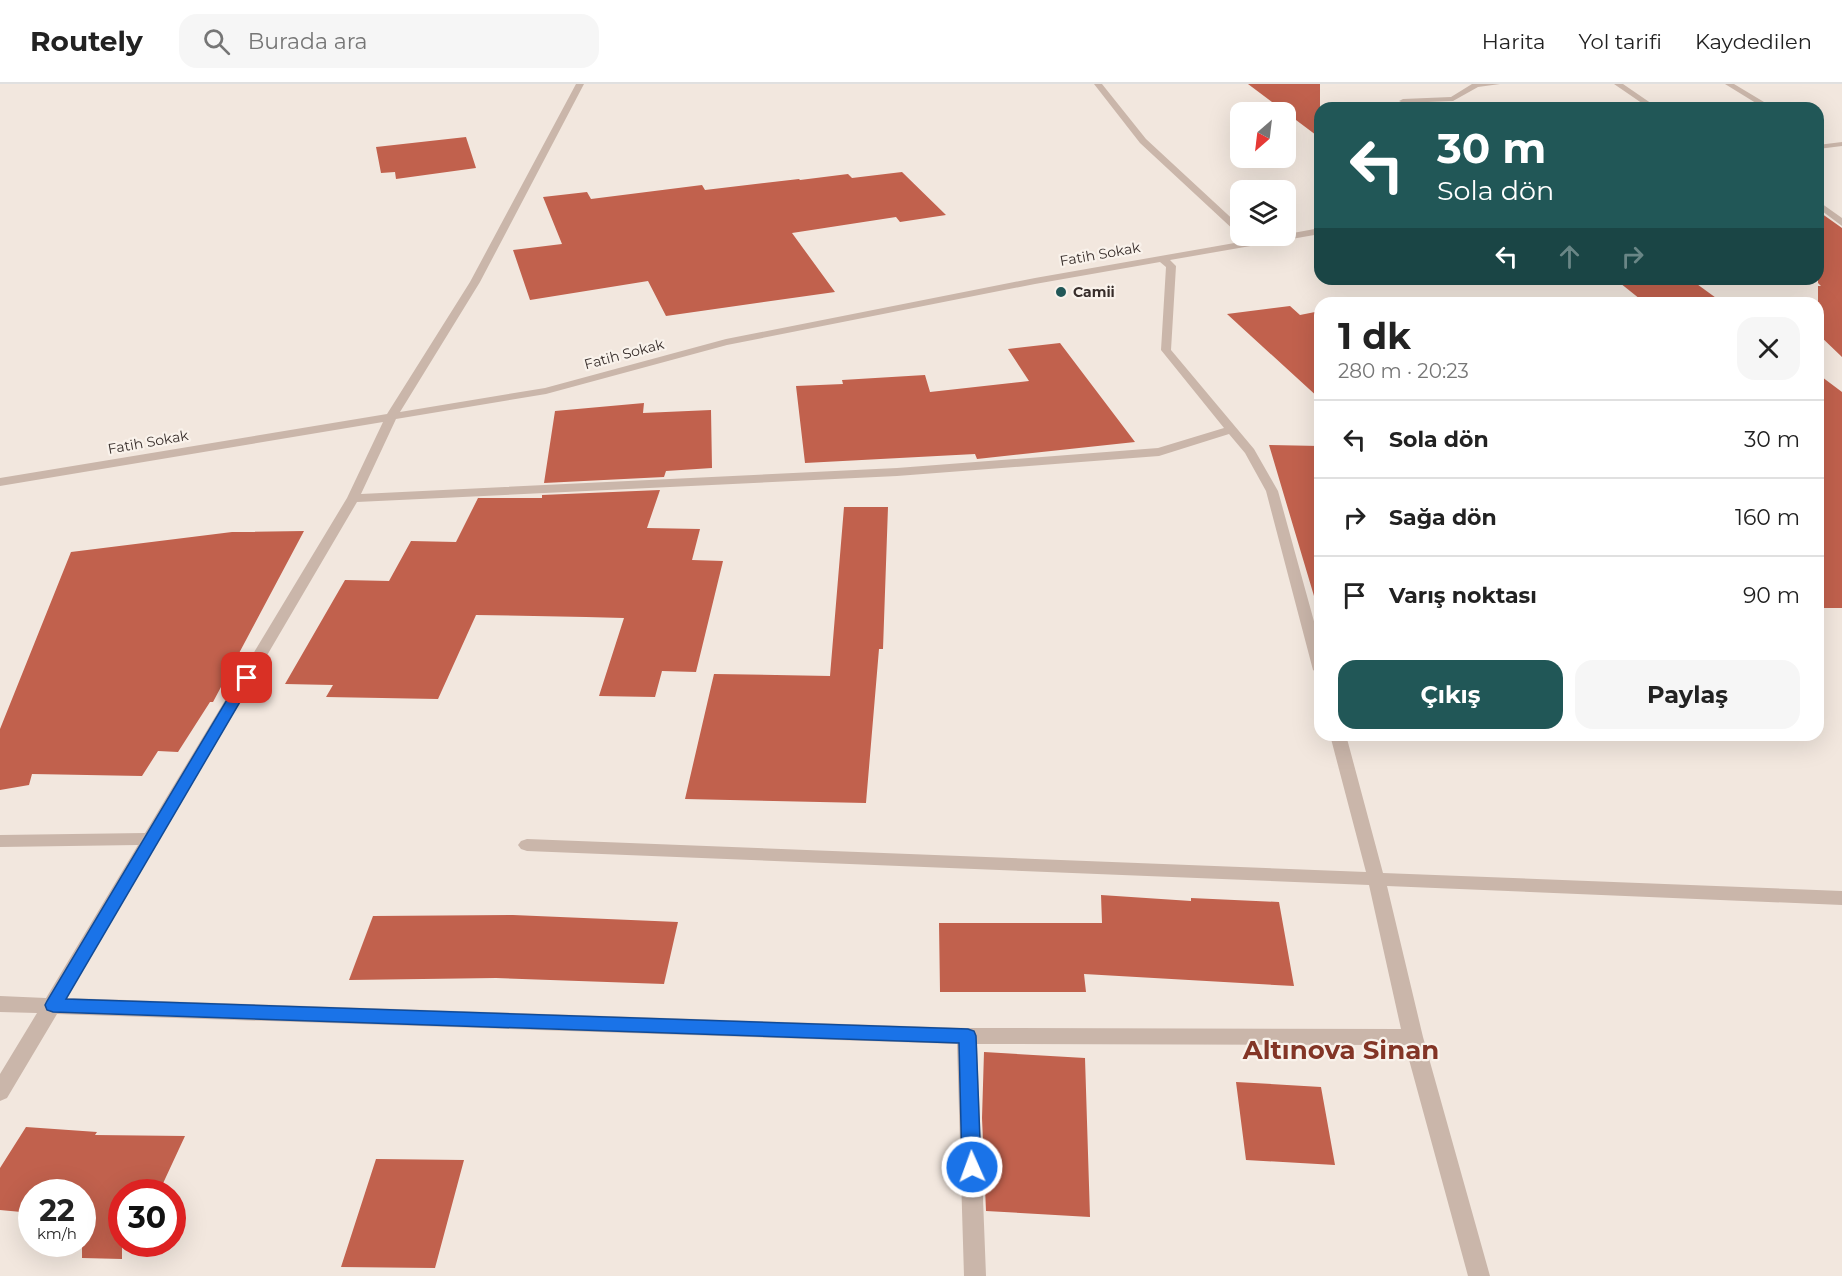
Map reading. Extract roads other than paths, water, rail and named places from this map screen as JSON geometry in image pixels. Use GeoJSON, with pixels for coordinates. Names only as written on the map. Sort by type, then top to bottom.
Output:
{"type":"FeatureCollection","features":[{"type":"Feature","properties":{"kind":"street"},"geometry":{"type":"LineString","coordinates":[[0,1092],[353,498],[392,416],[475,282],[580,84]]}},
{"type":"Feature","properties":{"kind":"street"},"geometry":{"type":"LineString","coordinates":[[1098,84],[1143,141],[1230,222]]}},
{"type":"Feature","properties":{"kind":"street"},"geometry":{"type":"LineString","coordinates":[[1404,102],[1453,99],[1476,85],[1496,84]]}},
{"type":"Feature","properties":{"kind":"street"},"geometry":{"type":"LineString","coordinates":[[1618,84],[1645,102]]}},
{"type":"Feature","properties":{"kind":"street"},"geometry":{"type":"LineString","coordinates":[[1729,84],[1760,102]]}},
{"type":"Feature","properties":{"kind":"street"},"geometry":{"type":"LineString","coordinates":[[1824,146],[1842,144]]}},
{"type":"Feature","properties":{"kind":"street"},"geometry":{"type":"LineString","coordinates":[[1824,209],[1842,223]]}},
{"type":"Feature","properties":{"kind":"street","name":"Fatih Sokak"},"geometry":{"type":"LineString","coordinates":[[1296,234],[1314,232]]}},
{"type":"Feature","properties":{"kind":"street","name":"Fatih Sokak"},"geometry":{"type":"LineString","coordinates":[[0,482],[546,391],[726,342],[1230,243]]}},
{"type":"Feature","properties":{"kind":"street"},"geometry":{"type":"LineString","coordinates":[[1161,258],[1171,266],[1166,350],[1250,452],[1272,491],[1314,648]]}},
{"type":"Feature","properties":{"kind":"street"},"geometry":{"type":"LineString","coordinates":[[353,498],[897,472],[1159,452],[1232,429]]}},
{"type":"Feature","properties":{"kind":"street"},"geometry":{"type":"LineString","coordinates":[[1340,741],[1376,878],[1413,1037],[1479,1276]]}},
{"type":"Feature","properties":{"kind":"street"},"geometry":{"type":"LineString","coordinates":[[0,841],[152,839]]}},
{"type":"Feature","properties":{"kind":"street"},"geometry":{"type":"LineString","coordinates":[[527,845],[1842,898]]}},
{"type":"Feature","properties":{"kind":"street"},"geometry":{"type":"LineString","coordinates":[[0,1004],[968,1036],[1413,1037]]}},
{"type":"Feature","properties":{"kind":"street"},"geometry":{"type":"LineString","coordinates":[[968,1036],[975,1276]]}},
{"type":"Feature","properties":{"kind":"place","name":"Camii"},"geometry":{"type":"Point","coordinates":[1061,292]}},
{"type":"Feature","properties":{"kind":"district","name":"Altınova Sinan"},"geometry":{"type":"Point","coordinates":[1341,1050]}}]}
